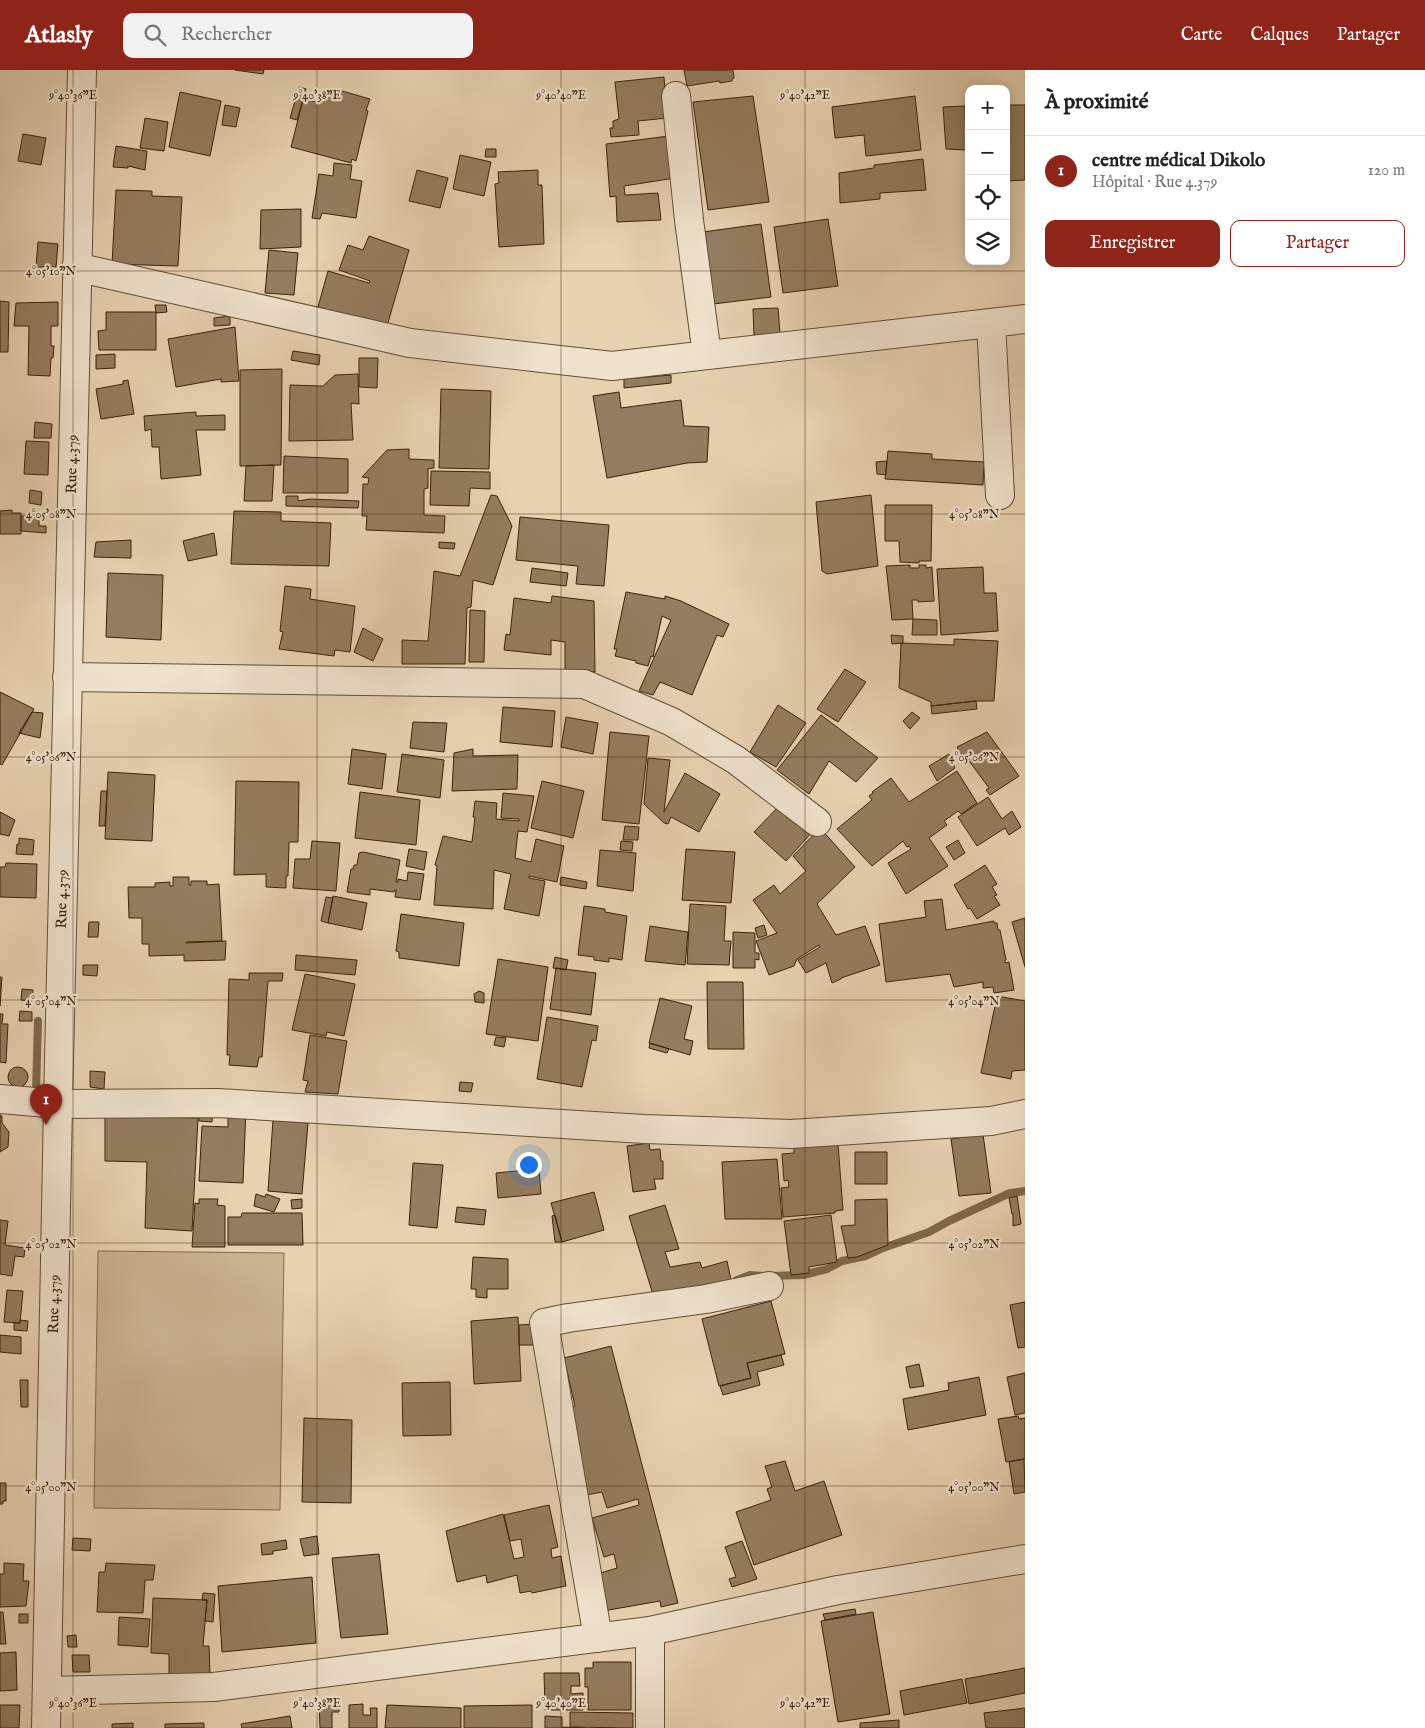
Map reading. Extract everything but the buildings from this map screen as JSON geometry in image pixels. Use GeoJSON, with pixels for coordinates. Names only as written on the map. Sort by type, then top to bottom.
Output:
{"type":"FeatureCollection","features":[{"type":"Feature","properties":{"kind":"street","name":"Rue 4.379"},"geometry":{"type":"LineString","coordinates":[[46,1728],[67,678],[82,70]]}},
{"type":"Feature","properties":{"kind":"street"},"geometry":{"type":"LineString","coordinates":[[676,96],[689,220],[708,355]]}},
{"type":"Feature","properties":{"kind":"street"},"geometry":{"type":"LineString","coordinates":[[76,267],[410,343],[612,366],[1025,319]]}},
{"type":"Feature","properties":{"kind":"street"},"geometry":{"type":"LineString","coordinates":[[991,322],[1000,494]]}},
{"type":"Feature","properties":{"kind":"street"},"geometry":{"type":"LineString","coordinates":[[67,678],[584,684],[672,722],[736,760],[817,822]]}},
{"type":"Feature","properties":{"kind":"street"},"geometry":{"type":"LineString","coordinates":[[0,1099],[58,1104],[218,1103],[644,1129],[791,1134],[991,1121],[1025,1114]]}},
{"type":"Feature","properties":{"kind":"street"},"geometry":{"type":"LineString","coordinates":[[598,1638],[544,1322],[706,1299],[769,1286]]}},
{"type":"Feature","properties":{"kind":"street"},"geometry":{"type":"LineString","coordinates":[[47,1691],[214,1687],[650,1631],[838,1590],[1025,1559]]}},
{"type":"Feature","properties":{"kind":"street"},"geometry":{"type":"LineString","coordinates":[[650,1631],[650,1728]]}},
{"type":"Feature","properties":{"kind":"shaded area"},"geometry":{"type":"Polygon","coordinates":[[[98,1251],[284,1253],[280,1510],[94,1508],[98,1251]]]}},
{"type":"Feature","properties":{"kind":"waterway"},"geometry":{"type":"LineString","coordinates":[[36,1092],[38,1021]]}},
{"type":"Feature","properties":{"kind":"waterway"},"geometry":{"type":"LineString","coordinates":[[769,1276],[803,1275],[827,1269],[842,1261],[866,1256],[929,1232],[1010,1193],[1025,1191]]}},
{"type":"Feature","properties":{"kind":"waterway"},"geometry":{"type":"LineString","coordinates":[[737,1280],[750,1275],[763,1276]]}},
{"type":"Feature","properties":{"kind":"place","name":"centre médical Dikolo"},"geometry":{"type":"Point","coordinates":[46,1125]}}]}
